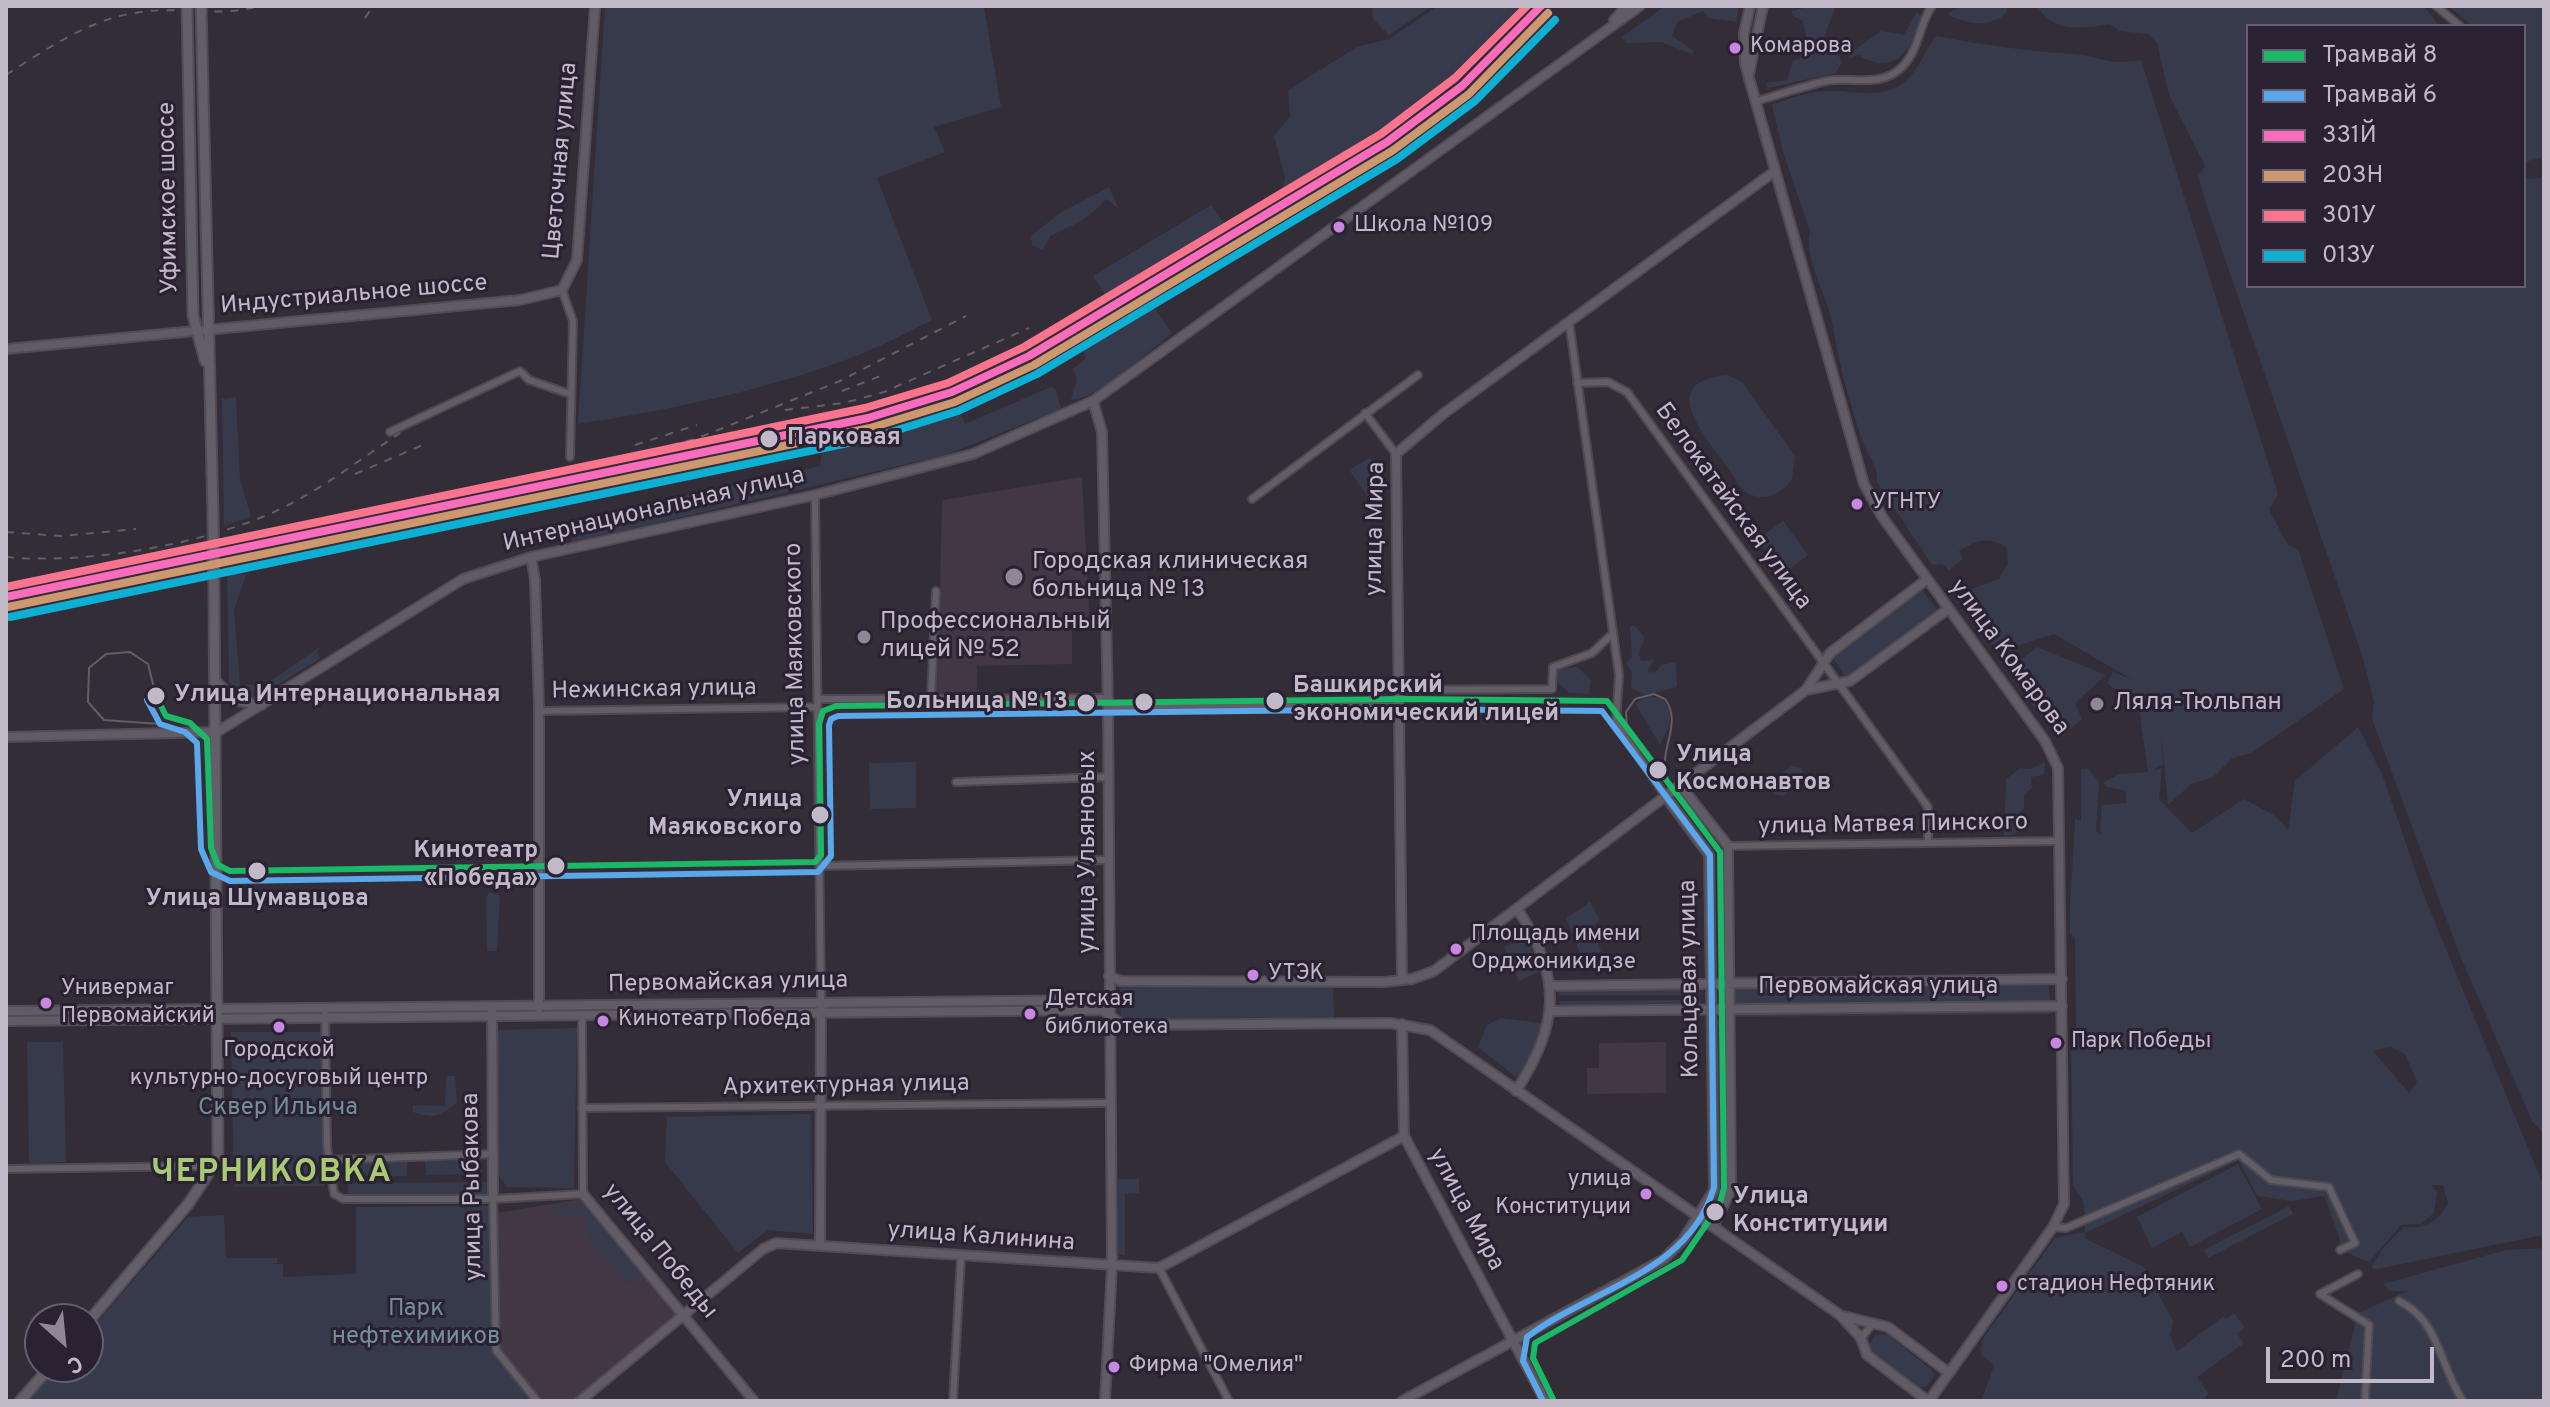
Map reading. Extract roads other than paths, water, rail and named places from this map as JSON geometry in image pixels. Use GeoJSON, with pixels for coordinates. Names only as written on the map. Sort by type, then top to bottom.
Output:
{"type":"FeatureCollection","features":[{"type":"Feature","properties":{"kind":"main road","name":"Уфимское шоссе"},"geometry":{"type":"LineString","coordinates":[[187,6],[193,315],[203,331]]}},
{"type":"Feature","properties":{"kind":"main road","name":"Уфимское шоссе"},"geometry":{"type":"LineString","coordinates":[[201,6],[203,331],[211,386],[221,1140],[218,1159],[209,1176]]}},
{"type":"Feature","properties":{"kind":"main road","name":"Цветочная улица"},"geometry":{"type":"LineString","coordinates":[[562,290],[577,260],[595,6]]}},
{"type":"Feature","properties":{"kind":"main road","name":"Интернациональная улица"},"geometry":{"type":"LineString","coordinates":[[1605,30],[1627,6]]}},
{"type":"Feature","properties":{"kind":"main road","name":"Интернациональная улица"},"geometry":{"type":"LineString","coordinates":[[6,737],[217,732],[463,579],[531,557],[815,495],[973,454],[1093,401],[1640,6]]}},
{"type":"Feature","properties":{"kind":"main road","name":"улица Комарова"},"geometry":{"type":"LineString","coordinates":[[1750,6],[1743,50],[1748,75],[1864,484],[1883,518],[2053,755],[2058,768],[2064,1194],[2061,1213],[1928,1401]]}},
{"type":"Feature","properties":{"kind":"main road"},"geometry":{"type":"LineString","coordinates":[[1748,75],[1763,6]]}},
{"type":"Feature","properties":{"kind":"main road","name":"улица Мира"},"geometry":{"type":"LineString","coordinates":[[1402,980],[1396,454],[1423,429],[1775,171]]}},
{"type":"Feature","properties":{"kind":"main road","name":"Индустриальное шоссе"},"geometry":{"type":"LineString","coordinates":[[6,349],[520,300],[562,290]]}},
{"type":"Feature","properties":{"kind":"main road","name":"улица Ульяновых"},"geometry":{"type":"LineString","coordinates":[[1093,401],[1102,432],[1108,703],[1112,1266],[1105,1401]]}},
{"type":"Feature","properties":{"kind":"main road"},"geometry":{"type":"LineString","coordinates":[[531,557],[535,580],[539,711],[539,1016]]}},
{"type":"Feature","properties":{"kind":"main road"},"geometry":{"type":"LineString","coordinates":[[1109,976],[1120,981],[1402,980],[1434,971],[1806,690],[1830,653],[1926,580]]}},
{"type":"Feature","properties":{"kind":"main road"},"geometry":{"type":"LineString","coordinates":[[1806,690],[1850,681],[1948,609]]}},
{"type":"Feature","properties":{"kind":"main road"},"geometry":{"type":"LineString","coordinates":[[214,679],[236,701],[263,705]]}},
{"type":"Feature","properties":{"kind":"main road"},"geometry":{"type":"LineString","coordinates":[[1680,785],[1728,846]]}},
{"type":"Feature","properties":{"kind":"main road","name":"Кольцевая улица"},"geometry":{"type":"LineString","coordinates":[[1402,1401],[1664,1259],[1699,1217],[1714,1190],[1709,855],[1666,797]]}},
{"type":"Feature","properties":{"kind":"main road","name":"Кольцевая улица"},"geometry":{"type":"LineString","coordinates":[[1713,1227],[1731,1190],[1728,846]]}},
{"type":"Feature","properties":{"kind":"main road"},"geometry":{"type":"LineString","coordinates":[[1516,1091],[1538,1057],[1550,1011],[1551,986],[1536,936],[1518,910]]}},
{"type":"Feature","properties":{"kind":"main road","name":"Первомайская улица"},"geometry":{"type":"LineString","coordinates":[[1551,986],[2062,979]]}},
{"type":"Feature","properties":{"kind":"main road"},"geometry":{"type":"LineString","coordinates":[[1108,1000],[1120,981]]}},
{"type":"Feature","properties":{"kind":"main road","name":"Первомайская улица"},"geometry":{"type":"LineString","coordinates":[[325,1014],[492,1006],[1108,1000]]}},
{"type":"Feature","properties":{"kind":"main road","name":"улица Маяковского"},"geometry":{"type":"LineString","coordinates":[[820,1245],[821,1003]]}},
{"type":"Feature","properties":{"kind":"main road","name":"улица Рыбакова"},"geometry":{"type":"LineString","coordinates":[[492,1006],[493,1199]]}},
{"type":"Feature","properties":{"kind":"main road","name":"Первомайская улица"},"geometry":{"type":"LineString","coordinates":[[1550,1011],[2062,1006]]}},
{"type":"Feature","properties":{"kind":"main road","name":"Первомайская улица"},"geometry":{"type":"LineString","coordinates":[[6,1011],[493,1016],[1109,1012]]}},
{"type":"Feature","properties":{"kind":"main road"},"geometry":{"type":"LineString","coordinates":[[1109,1012],[1121,1024]]}},
{"type":"Feature","properties":{"kind":"main road","name":"Первомайская улица"},"geometry":{"type":"LineString","coordinates":[[6,1021],[219,1014]]}},
{"type":"Feature","properties":{"kind":"main road"},"geometry":{"type":"LineString","coordinates":[[1109,1032],[1121,1024],[1402,1024],[1430,1030],[1840,1315],[1861,1338],[1867,1355],[1928,1401]]}},
{"type":"Feature","properties":{"kind":"main road","name":"улица Мира"},"geometry":{"type":"LineString","coordinates":[[1402,1024],[1404,1136],[1545,1401]]}},
{"type":"Feature","properties":{"kind":"main road"},"geometry":{"type":"LineString","coordinates":[[1159,1268],[1404,1136]]}},
{"type":"Feature","properties":{"kind":"main road"},"geometry":{"type":"LineString","coordinates":[[104,1303],[209,1176]]}},
{"type":"Feature","properties":{"kind":"main road","name":"улица Победы"},"geometry":{"type":"LineString","coordinates":[[583,1194],[754,1401]]}},
{"type":"Feature","properties":{"kind":"main road","name":"улица Калинина"},"geometry":{"type":"LineString","coordinates":[[580,1401],[763,1249],[785,1242],[1159,1268]]}},
{"type":"Feature","properties":{"kind":"main road"},"geometry":{"type":"LineString","coordinates":[[1840,1315],[1871,1326],[1888,1327],[1949,1373]]}},
{"type":"Feature","properties":{"kind":"main road"},"geometry":{"type":"LineString","coordinates":[[20,1401],[36,1383]]}},
{"type":"Feature","properties":{"kind":"street"},"geometry":{"type":"LineString","coordinates":[[1756,101],[1830,80],[1880,80],[1902,67],[1920,41],[1926,14],[1932,6]]}},
{"type":"Feature","properties":{"kind":"street"},"geometry":{"type":"LineString","coordinates":[[2436,6],[2458,24]]}},
{"type":"Feature","properties":{"kind":"street","name":"Цветочная улица"},"geometry":{"type":"LineString","coordinates":[[562,290],[573,321],[570,457]]}},
{"type":"Feature","properties":{"kind":"street","name":"Кольцевая улица"},"geometry":{"type":"LineString","coordinates":[[1569,321],[1619,675],[1616,723],[1666,797]]}},
{"type":"Feature","properties":{"kind":"street"},"geometry":{"type":"LineString","coordinates":[[390,432],[520,371],[529,380],[570,394]]}},
{"type":"Feature","properties":{"kind":"street"},"geometry":{"type":"LineString","coordinates":[[1252,499],[1418,375]]}},
{"type":"Feature","properties":{"kind":"street","name":"Белокатайская улица"},"geometry":{"type":"LineString","coordinates":[[1577,383],[1608,382],[1627,392],[1928,807],[1928,843]]}},
{"type":"Feature","properties":{"kind":"street"},"geometry":{"type":"LineString","coordinates":[[1365,413],[1396,454]]}},
{"type":"Feature","properties":{"kind":"street","name":"улица Маяковского"},"geometry":{"type":"LineString","coordinates":[[815,495],[821,1003]]}},
{"type":"Feature","properties":{"kind":"street"},"geometry":{"type":"LineString","coordinates":[[931,698],[936,591]]}},
{"type":"Feature","properties":{"kind":"street"},"geometry":{"type":"LineString","coordinates":[[1397,690],[1552,689],[1553,667],[1592,653],[1612,634]]}},
{"type":"Feature","properties":{"kind":"street","name":"Нежинская улица"},"geometry":{"type":"LineString","coordinates":[[539,711],[931,698],[1108,703]]}},
{"type":"Feature","properties":{"kind":"street"},"geometry":{"type":"LineString","coordinates":[[1108,703],[1398,706]]}},
{"type":"Feature","properties":{"kind":"street"},"geometry":{"type":"LineString","coordinates":[[956,782],[1108,777]]}},
{"type":"Feature","properties":{"kind":"street","name":"улица Матвея Пинского"},"geometry":{"type":"LineString","coordinates":[[1728,846],[2059,841]]}},
{"type":"Feature","properties":{"kind":"street"},"geometry":{"type":"LineString","coordinates":[[819,866],[1108,860]]}},
{"type":"Feature","properties":{"kind":"street"},"geometry":{"type":"LineString","coordinates":[[325,1014],[329,1160],[334,1194],[343,1199],[493,1199],[583,1194]]}},
{"type":"Feature","properties":{"kind":"street","name":"улица Победы"},"geometry":{"type":"LineString","coordinates":[[582,1015],[583,1194]]}},
{"type":"Feature","properties":{"kind":"street","name":"Архитектурная улица"},"geometry":{"type":"LineString","coordinates":[[582,1108],[1110,1103]]}},
{"type":"Feature","properties":{"kind":"street"},"geometry":{"type":"LineString","coordinates":[[329,1160],[492,1154]]}},
{"type":"Feature","properties":{"kind":"street"},"geometry":{"type":"LineString","coordinates":[[2053,1227],[2066,1228],[2239,1154],[2271,1180],[2329,1187],[2355,1243],[2340,1250]]}},
{"type":"Feature","properties":{"kind":"street"},"geometry":{"type":"LineString","coordinates":[[6,1169],[202,1166],[209,1176]]}},
{"type":"Feature","properties":{"kind":"street","name":"улица Рыбакова"},"geometry":{"type":"LineString","coordinates":[[493,1199],[496,1350],[537,1401]]}},
{"type":"Feature","properties":{"kind":"street"},"geometry":{"type":"LineString","coordinates":[[953,1401],[961,1256]]}},
{"type":"Feature","properties":{"kind":"street"},"geometry":{"type":"LineString","coordinates":[[1159,1268],[1229,1401]]}},
{"type":"Feature","properties":{"kind":"street"},"geometry":{"type":"LineString","coordinates":[[2358,1274],[2320,1294],[2369,1325],[2365,1401]]}},
{"type":"Feature","properties":{"kind":"street"},"geometry":{"type":"LineString","coordinates":[[2399,1301],[2416,1309],[2429,1325],[2450,1382],[2463,1401]]}},
{"type":"Feature","properties":{"kind":"street"},"geometry":{"type":"LineString","coordinates":[[1861,1338],[1871,1326]]}},
{"type":"Feature","properties":{"kind":"tram line"},"geometry":{"type":"LineString","coordinates":[[156,696],[148,664],[130,652],[106,654],[89,668],[88,702],[104,720],[160,724]]}},
{"type":"Feature","properties":{"kind":"tram line"},"geometry":{"type":"LineString","coordinates":[[1627,729],[1626,712],[1635,699],[1654,694],[1665,699],[1672,718],[1665,759],[1668,779]]}},
{"type":"Feature","properties":{"kind":"tram line","name":"8"},"geometry":{"type":"LineString","coordinates":[[156,696],[166,716],[190,723],[207,739],[211,848],[218,865],[230,871],[815,862],[821,855],[819,724],[823,711],[836,706],[1407,699],[1607,701],[1720,852],[1724,1188],[1719,1206],[1682,1260],[1535,1343],[1533,1358],[1554,1401]]}},
{"type":"Feature","properties":{"kind":"tram line","name":"6"},"geometry":{"type":"LineString","coordinates":[[147,700],[160,724],[185,732],[197,743],[201,849],[211,872],[230,881],[818,872],[831,856],[829,725],[831,719],[838,716],[1407,709],[1602,711],[1710,855],[1714,1187],[1702,1216],[1684,1240],[1661,1260],[1527,1337],[1523,1361],[1543,1401]]}},
{"type":"Feature","properties":{"kind":"railway"},"geometry":{"type":"LineString","coordinates":[[6,75],[87,27],[123,15],[156,11],[230,11],[259,6]]}},
{"type":"Feature","properties":{"kind":"railway"},"geometry":{"type":"LineString","coordinates":[[365,18],[373,6]]}},
{"type":"Feature","properties":{"kind":"railway"},"geometry":{"type":"LineString","coordinates":[[248,536],[623,458],[698,438],[840,381],[966,316]]}},
{"type":"Feature","properties":{"kind":"railway"},"geometry":{"type":"LineString","coordinates":[[785,410],[844,403],[884,392],[1029,328]]}},
{"type":"Feature","properties":{"kind":"railway"},"geometry":{"type":"LineString","coordinates":[[842,391],[883,375]]}},
{"type":"Feature","properties":{"kind":"railway"},"geometry":{"type":"LineString","coordinates":[[635,445],[697,425]]}},
{"type":"Feature","properties":{"kind":"railway"},"geometry":{"type":"LineString","coordinates":[[6,557],[75,558],[113,554],[191,540],[228,529],[292,503],[400,433]]}},
{"type":"Feature","properties":{"kind":"railway"},"geometry":{"type":"LineString","coordinates":[[355,474],[425,444]]}},
{"type":"Feature","properties":{"kind":"railway"},"geometry":{"type":"LineString","coordinates":[[6,532],[61,536],[136,529]]}},
{"type":"Feature","properties":{"kind":"place","name":"Комарова"},"geometry":{"type":"Point","coordinates":[1735,48]}},
{"type":"Feature","properties":{"kind":"place","name":"Школа №109"},"geometry":{"type":"Point","coordinates":[1339,227]}},
{"type":"Feature","properties":{"kind":"place","name":"Парковая"},"geometry":{"type":"Point","coordinates":[769,439]}},
{"type":"Feature","properties":{"kind":"place","name":"УГНТУ"},"geometry":{"type":"Point","coordinates":[1857,504]}},
{"type":"Feature","properties":{"kind":"place","name":"Городская клиническая больница № 13"},"geometry":{"type":"Point","coordinates":[1014,577]}},
{"type":"Feature","properties":{"kind":"place","name":"Профессиональный лицей № 52"},"geometry":{"type":"Point","coordinates":[864,637]}},
{"type":"Feature","properties":{"kind":"place","name":"Улица Интернациональная"},"geometry":{"type":"Point","coordinates":[156,696]}},
{"type":"Feature","properties":{"kind":"place","name":"Башкирский экономический лицей"},"geometry":{"type":"Point","coordinates":[1275,701]}},
{"type":"Feature","properties":{"kind":"place","name":"Больница № 13"},"geometry":{"type":"Point","coordinates":[1086,703]}},
{"type":"Feature","properties":{"kind":"place","name":"Ляля-Тюльпан"},"geometry":{"type":"Point","coordinates":[2097,704]}},
{"type":"Feature","properties":{"kind":"place","name":"Улица Космонавтов"},"geometry":{"type":"Point","coordinates":[1658,770]}},
{"type":"Feature","properties":{"kind":"place","name":"Улица Маяковского"},"geometry":{"type":"Point","coordinates":[820,815]}},
{"type":"Feature","properties":{"kind":"place","name":"Кинотеатр «Победа»"},"geometry":{"type":"Point","coordinates":[556,866]}},
{"type":"Feature","properties":{"kind":"place","name":"Улица Шумавцова"},"geometry":{"type":"Point","coordinates":[257,871]}},
{"type":"Feature","properties":{"kind":"place","name":"Площадь имени Орджоникидзе"},"geometry":{"type":"Point","coordinates":[1456,949]}},
{"type":"Feature","properties":{"kind":"place","name":"УТЭК"},"geometry":{"type":"Point","coordinates":[1253,975]}},
{"type":"Feature","properties":{"kind":"place","name":"Универмаг Первомайский"},"geometry":{"type":"Point","coordinates":[46,1003]}},
{"type":"Feature","properties":{"kind":"place","name":"Детская библиотека"},"geometry":{"type":"Point","coordinates":[1030,1014]}},
{"type":"Feature","properties":{"kind":"place","name":"Кинотеатр Победа"},"geometry":{"type":"Point","coordinates":[603,1021]}},
{"type":"Feature","properties":{"kind":"place","name":"Городской культурно-досуговый центр"},"geometry":{"type":"Point","coordinates":[279,1027]}},
{"type":"Feature","properties":{"kind":"place","name":"Парк Победы"},"geometry":{"type":"Point","coordinates":[2056,1043]}},
{"type":"Feature","properties":{"kind":"place","name":"улица Конституции"},"geometry":{"type":"Point","coordinates":[1646,1194]}},
{"type":"Feature","properties":{"kind":"place","name":"Улица Конституции"},"geometry":{"type":"Point","coordinates":[1715,1212]}},
{"type":"Feature","properties":{"kind":"place","name":"стадион Нефтяник"},"geometry":{"type":"Point","coordinates":[2002,1286]}},
{"type":"Feature","properties":{"kind":"place","name":"Фирма \"Омелия\""},"geometry":{"type":"Point","coordinates":[1114,1367]}},
{"type":"Feature","properties":{"kind":"district","name":"ЧЕРНИКОВКА"},"geometry":{"type":"Point","coordinates":[272,1175]}},
{"type":"Feature","properties":{"kind":"park label","name":"Сквер Ильича"},"geometry":{"type":"Point","coordinates":[278,1109]}},
{"type":"Feature","properties":{"kind":"park label","name":"Парк нефтехимиков"},"geometry":{"type":"Point","coordinates":[416,1324]}}]}
